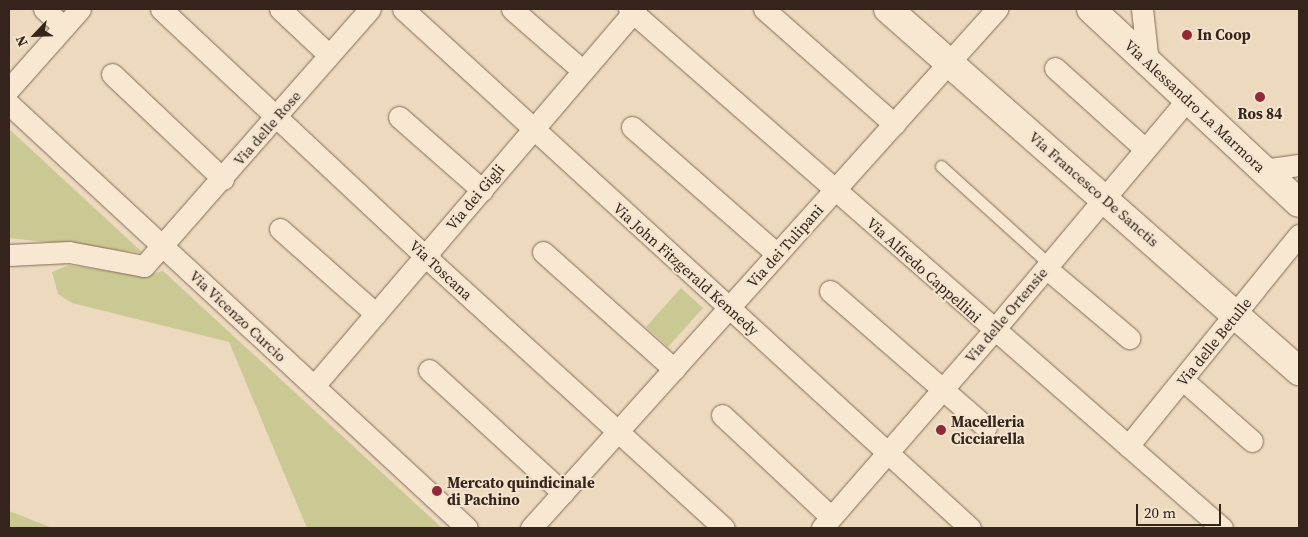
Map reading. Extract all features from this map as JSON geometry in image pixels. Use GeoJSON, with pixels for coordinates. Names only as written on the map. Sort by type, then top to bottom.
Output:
{"type":"FeatureCollection","features":[{"type":"Feature","properties":{"kind":"street"},"geometry":{"type":"LineString","coordinates":[[44,9],[64,27]]}},
{"type":"Feature","properties":{"kind":"street"},"geometry":{"type":"LineString","coordinates":[[9,89],[80,9]]}},
{"type":"Feature","properties":{"kind":"street","name":"Via Toscana"},"geometry":{"type":"LineString","coordinates":[[161,9],[425,256],[724,528]]}},
{"type":"Feature","properties":{"kind":"street"},"geometry":{"type":"LineString","coordinates":[[280,9],[329,56]]}},
{"type":"Feature","properties":{"kind":"street","name":"Via delle Rose"},"geometry":{"type":"LineString","coordinates":[[9,254],[69,252],[144,266],[223,179],[370,9]]}},
{"type":"Feature","properties":{"kind":"street","name":"Via John Fitzgerald Kennedy"},"geometry":{"type":"LineString","coordinates":[[403,9],[532,130],[970,528]]}},
{"type":"Feature","properties":{"kind":"street"},"geometry":{"type":"LineString","coordinates":[[512,9],[583,72]]}},
{"type":"Feature","properties":{"kind":"street"},"geometry":{"type":"LineString","coordinates":[[764,9],[894,124]]}},
{"type":"Feature","properties":{"kind":"street","name":"Via Francesco De Sanctis"},"geometry":{"type":"LineString","coordinates":[[888,9],[1104,197],[1299,371]]}},
{"type":"Feature","properties":{"kind":"street","name":"Via Alessandro La Marmora"},"geometry":{"type":"LineString","coordinates":[[1091,9],[1299,203]]}},
{"type":"Feature","properties":{"kind":"street"},"geometry":{"type":"LineString","coordinates":[[1142,9],[1148,63]]}},
{"type":"Feature","properties":{"kind":"street","name":"Via dei Gigli"},"geometry":{"type":"LineString","coordinates":[[314,386],[583,72],[632,10]]}},
{"type":"Feature","properties":{"kind":"street","name":"Via Alfredo Cappellini"},"geometry":{"type":"LineString","coordinates":[[632,10],[993,331],[1222,528]]}},
{"type":"Feature","properties":{"kind":"street","name":"Via dei Tulipani"},"geometry":{"type":"LineString","coordinates":[[531,528],[949,63],[991,11]]}},
{"type":"Feature","properties":{"kind":"street"},"geometry":{"type":"LineString","coordinates":[[1055,68],[1145,149]]}},
{"type":"Feature","properties":{"kind":"street"},"geometry":{"type":"LineString","coordinates":[[112,74],[223,179]]}},
{"type":"Feature","properties":{"kind":"street","name":"Via delle Ortensie"},"geometry":{"type":"LineString","coordinates":[[826,523],[993,331],[1187,100]]}},
{"type":"Feature","properties":{"kind":"street","name":"Via Vicenzo Curcio"},"geometry":{"type":"LineString","coordinates":[[9,104],[467,528]]}},
{"type":"Feature","properties":{"kind":"street"},"geometry":{"type":"LineString","coordinates":[[399,117],[482,190]]}},
{"type":"Feature","properties":{"kind":"street"},"geometry":{"type":"LineString","coordinates":[[632,127],[777,254]]}},
{"type":"Feature","properties":{"kind":"street"},"geometry":{"type":"LineString","coordinates":[[1263,170],[1299,165]]}},
{"type":"Feature","properties":{"kind":"street"},"geometry":{"type":"LineString","coordinates":[[280,229],[376,314]]}},
{"type":"Feature","properties":{"kind":"street","name":"Via delle Betulle"},"geometry":{"type":"LineString","coordinates":[[1128,446],[1237,315],[1299,235]]}},
{"type":"Feature","properties":{"kind":"street"},"geometry":{"type":"LineString","coordinates":[[543,252],[674,369]]}},
{"type":"Feature","properties":{"kind":"street"},"geometry":{"type":"LineString","coordinates":[[1047,266],[1129,338]]}},
{"type":"Feature","properties":{"kind":"street"},"geometry":{"type":"LineString","coordinates":[[830,291],[986,427]]}},
{"type":"Feature","properties":{"kind":"street"},"geometry":{"type":"LineString","coordinates":[[429,370],[563,493]]}},
{"type":"Feature","properties":{"kind":"street"},"geometry":{"type":"LineString","coordinates":[[1183,380],[1252,440]]}},
{"type":"Feature","properties":{"kind":"street"},"geometry":{"type":"LineString","coordinates":[[722,415],[826,523]]}},
{"type":"Feature","properties":{"kind":"lane"},"geometry":{"type":"LineString","coordinates":[[941,166],[1047,266]]}},
{"type":"Feature","properties":{"kind":"shaded area"},"geometry":{"type":"Polygon","coordinates":[[[9,129],[143,253],[9,238],[9,129]]]}},
{"type":"Feature","properties":{"kind":"shaded area"},"geometry":{"type":"Polygon","coordinates":[[[69,265],[142,276],[163,271],[442,528],[307,528],[229,342],[72,303],[58,294],[52,272],[69,265]]]}},
{"type":"Feature","properties":{"kind":"shaded area"},"geometry":{"type":"Polygon","coordinates":[[[681,288],[703,308],[668,347],[646,327],[681,288]]]}},
{"type":"Feature","properties":{"kind":"shaded area"},"geometry":{"type":"Polygon","coordinates":[[[9,511],[22,516],[52,528],[9,528],[9,511]]]}},
{"type":"Feature","properties":{"kind":"place","name":"In Coop"},"geometry":{"type":"Point","coordinates":[1187,35]}},
{"type":"Feature","properties":{"kind":"place","name":"Ros 84"},"geometry":{"type":"Point","coordinates":[1260,97]}},
{"type":"Feature","properties":{"kind":"place","name":"Macelleria Cicciarella"},"geometry":{"type":"Point","coordinates":[941,430]}},
{"type":"Feature","properties":{"kind":"place","name":"Mercato quindicinale di Pachino"},"geometry":{"type":"Point","coordinates":[437,491]}}]}
